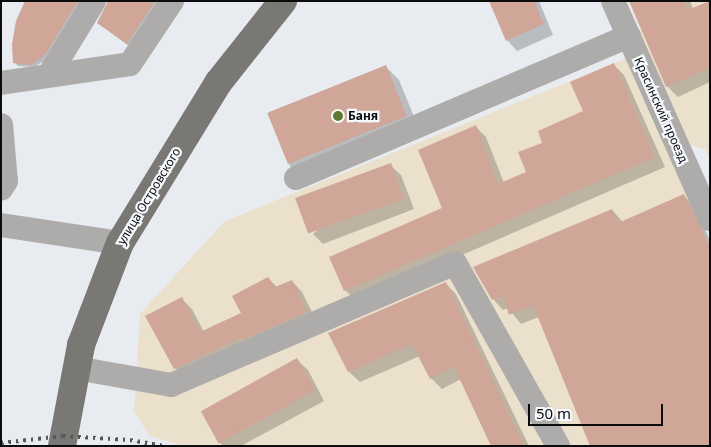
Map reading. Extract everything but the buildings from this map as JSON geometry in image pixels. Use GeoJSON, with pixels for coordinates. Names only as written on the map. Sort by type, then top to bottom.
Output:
{"type":"FeatureCollection","features":[{"type":"Feature","properties":{"kind":"main road","name":"улица Островского"},"geometry":{"type":"LineString","coordinates":[[62,446],[81,345],[120,243],[218,84],[283,1]]}},
{"type":"Feature","properties":{"kind":"lane"},"geometry":{"type":"LineString","coordinates":[[49,75],[94,1]]}},
{"type":"Feature","properties":{"kind":"lane"},"geometry":{"type":"LineString","coordinates":[[1,83],[130,64],[172,1]]}},
{"type":"Feature","properties":{"kind":"lane","name":"Красинский проезд"},"geometry":{"type":"LineString","coordinates":[[613,1],[710,219]]}},
{"type":"Feature","properties":{"kind":"lane"},"geometry":{"type":"LineString","coordinates":[[296,178],[628,36]]}},
{"type":"Feature","properties":{"kind":"lane"},"geometry":{"type":"LineString","coordinates":[[1,125],[6,181],[1,189]]}},
{"type":"Feature","properties":{"kind":"lane"},"geometry":{"type":"LineString","coordinates":[[1,225],[120,243]]}},
{"type":"Feature","properties":{"kind":"lane"},"geometry":{"type":"LineString","coordinates":[[76,368],[171,385],[454,263],[558,446]]}},
{"type":"Feature","properties":{"kind":"shaded area"},"geometry":{"type":"Polygon","coordinates":[[[629,1],[710,1],[710,160],[706,150],[686,143],[639,31],[647,28],[644,20],[638,23],[629,1]]]}},
{"type":"Feature","properties":{"kind":"shaded area"},"geometry":{"type":"Polygon","coordinates":[[[627,58],[710,247],[710,446],[185,446],[150,436],[134,412],[140,314],[225,221],[627,58]]]}},
{"type":"Feature","properties":{"kind":"railway"},"geometry":{"type":"LineString","coordinates":[[1,443],[63,436],[130,440],[164,446]]}},
{"type":"Feature","properties":{"kind":"place","name":"Баня"},"geometry":{"type":"Point","coordinates":[338,116]}}]}
